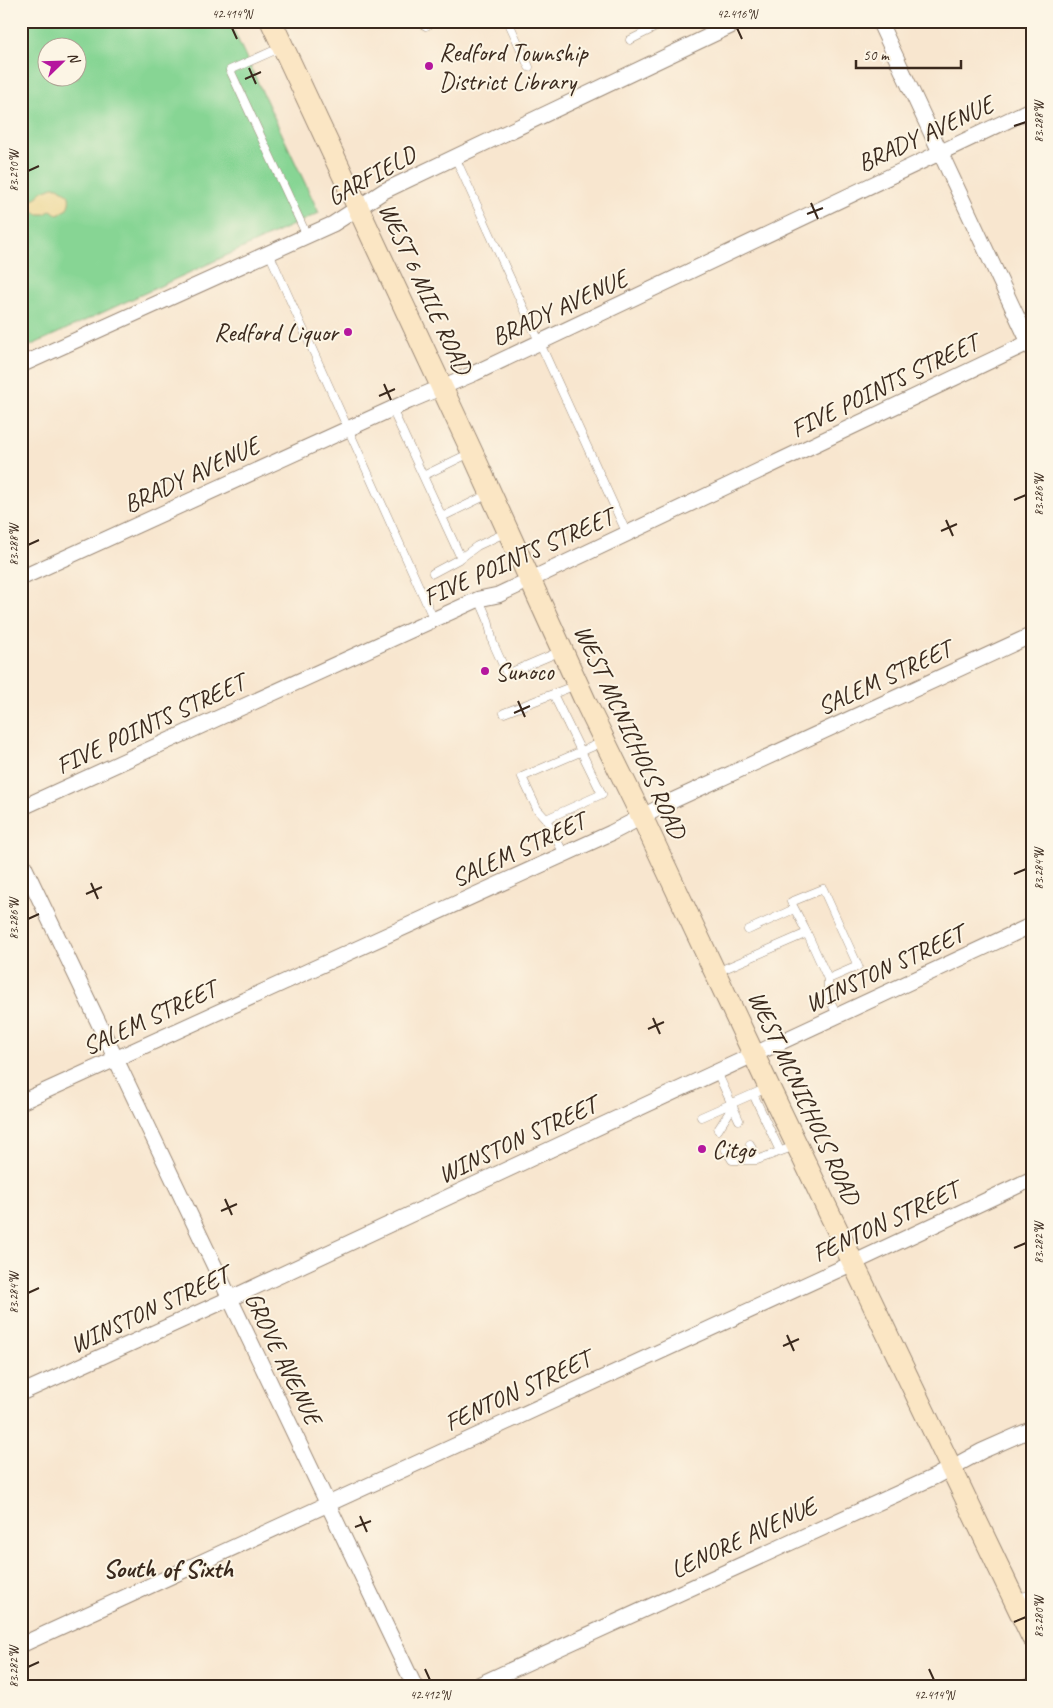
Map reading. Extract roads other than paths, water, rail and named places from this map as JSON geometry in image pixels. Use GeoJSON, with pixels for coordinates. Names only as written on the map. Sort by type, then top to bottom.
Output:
{"type":"FeatureCollection","features":[{"type":"Feature","properties":{"kind":"main road","name":"WEST 6 MILE ROAD"},"geometry":{"type":"LineString","coordinates":[[271,21],[530,579]]}},
{"type":"Feature","properties":{"kind":"main road","name":"WEST MCNICHOLS ROAD"},"geometry":{"type":"LineString","coordinates":[[530,579],[562,651],[754,1055],[761,1091],[788,1148],[854,1262],[951,1468],[1023,1596],[1032,1637]]}},
{"type":"Feature","properties":{"kind":"street","name":"GARFIELD"},"geometry":{"type":"LineString","coordinates":[[21,365],[333,224],[384,191],[741,21]]}},
{"type":"Feature","properties":{"kind":"street"},"geometry":{"type":"LineString","coordinates":[[879,21],[1031,344]]}},
{"type":"Feature","properties":{"kind":"street","name":"BRADY AVENUE"},"geometry":{"type":"LineString","coordinates":[[21,578],[540,343],[1032,109]]}},
{"type":"Feature","properties":{"kind":"street","name":"FIVE POINTS STREET"},"geometry":{"type":"LineString","coordinates":[[21,808],[479,599],[498,595],[1031,344]]}},
{"type":"Feature","properties":{"kind":"street","name":"SALEM STREET"},"geometry":{"type":"LineString","coordinates":[[21,1102],[564,854],[674,800],[1032,635]]}},
{"type":"Feature","properties":{"kind":"street","name":"GROVE AVENUE"},"geometry":{"type":"LineString","coordinates":[[21,860],[415,1687]]}},
{"type":"Feature","properties":{"kind":"street","name":"WINSTON STREET"},"geometry":{"type":"LineString","coordinates":[[21,1393],[1032,926]]}},
{"type":"Feature","properties":{"kind":"street","name":"FENTON STREET"},"geometry":{"type":"LineString","coordinates":[[21,1645],[1032,1179]]}},
{"type":"Feature","properties":{"kind":"street","name":"LENORE AVENUE"},"geometry":{"type":"LineString","coordinates":[[474,1687],[934,1477],[988,1448],[1032,1429]]}},
{"type":"Feature","properties":{"kind":"lane"},"geometry":{"type":"LineString","coordinates":[[417,21],[426,26],[437,21]]}},
{"type":"Feature","properties":{"kind":"lane"},"geometry":{"type":"LineString","coordinates":[[508,21],[529,68]]}},
{"type":"Feature","properties":{"kind":"lane"},"geometry":{"type":"LineString","coordinates":[[630,40],[668,21]]}},
{"type":"Feature","properties":{"kind":"lane"},"geometry":{"type":"LineString","coordinates":[[283,46],[230,70],[307,236]]}},
{"type":"Feature","properties":{"kind":"lane"},"geometry":{"type":"LineString","coordinates":[[455,157],[627,534]]}},
{"type":"Feature","properties":{"kind":"lane"},"geometry":{"type":"LineString","coordinates":[[269,253],[434,620]]}},
{"type":"Feature","properties":{"kind":"lane"},"geometry":{"type":"LineString","coordinates":[[392,409],[461,558]]}},
{"type":"Feature","properties":{"kind":"lane"},"geometry":{"type":"LineString","coordinates":[[423,476],[472,452]]}},
{"type":"Feature","properties":{"kind":"lane"},"geometry":{"type":"LineString","coordinates":[[442,517],[491,493]]}},
{"type":"Feature","properties":{"kind":"lane"},"geometry":{"type":"LineString","coordinates":[[433,573],[461,558],[477,546],[508,531]]}},
{"type":"Feature","properties":{"kind":"lane"},"geometry":{"type":"LineString","coordinates":[[479,599],[488,620],[493,642],[507,674],[562,651]]}},
{"type":"Feature","properties":{"kind":"lane"},"geometry":{"type":"LineString","coordinates":[[504,713],[578,684]]}},
{"type":"Feature","properties":{"kind":"lane"},"geometry":{"type":"LineString","coordinates":[[546,819],[602,794],[553,694]]}},
{"type":"Feature","properties":{"kind":"lane"},"geometry":{"type":"LineString","coordinates":[[564,854],[546,819],[537,809],[522,777],[605,742]]}},
{"type":"Feature","properties":{"kind":"lane"},"geometry":{"type":"LineString","coordinates":[[828,979],[858,966],[823,889],[791,902],[828,979],[828,997],[838,1016]]}},
{"type":"Feature","properties":{"kind":"lane"},"geometry":{"type":"LineString","coordinates":[[748,930],[794,909]]}},
{"type":"Feature","properties":{"kind":"lane"},"geometry":{"type":"LineString","coordinates":[[715,973],[807,933]]}},
{"type":"Feature","properties":{"kind":"lane"},"geometry":{"type":"LineString","coordinates":[[717,1072],[739,1120]]}},
{"type":"Feature","properties":{"kind":"lane"},"geometry":{"type":"LineString","coordinates":[[701,1117],[732,1106],[761,1091]]}},
{"type":"Feature","properties":{"kind":"lane"},"geometry":{"type":"LineString","coordinates":[[718,1130],[732,1106]]}},
{"type":"Feature","properties":{"kind":"lane"},"geometry":{"type":"LineString","coordinates":[[750,1144],[757,1160]]}},
{"type":"Feature","properties":{"kind":"lane"},"geometry":{"type":"LineString","coordinates":[[726,1150],[732,1160],[757,1160],[788,1148]]}},
{"type":"Feature","properties":{"kind":"place","name":"Redford Township District Library"},"geometry":{"type":"Point","coordinates":[429,66]}},
{"type":"Feature","properties":{"kind":"place","name":"Redford Liquor"},"geometry":{"type":"Point","coordinates":[348,332]}},
{"type":"Feature","properties":{"kind":"place","name":"Sunoco"},"geometry":{"type":"Point","coordinates":[485,671]}},
{"type":"Feature","properties":{"kind":"place","name":"Citgo"},"geometry":{"type":"Point","coordinates":[702,1149]}},
{"type":"Feature","properties":{"kind":"district","name":"South of Sixth"},"geometry":{"type":"Point","coordinates":[168,1568]}}]}
